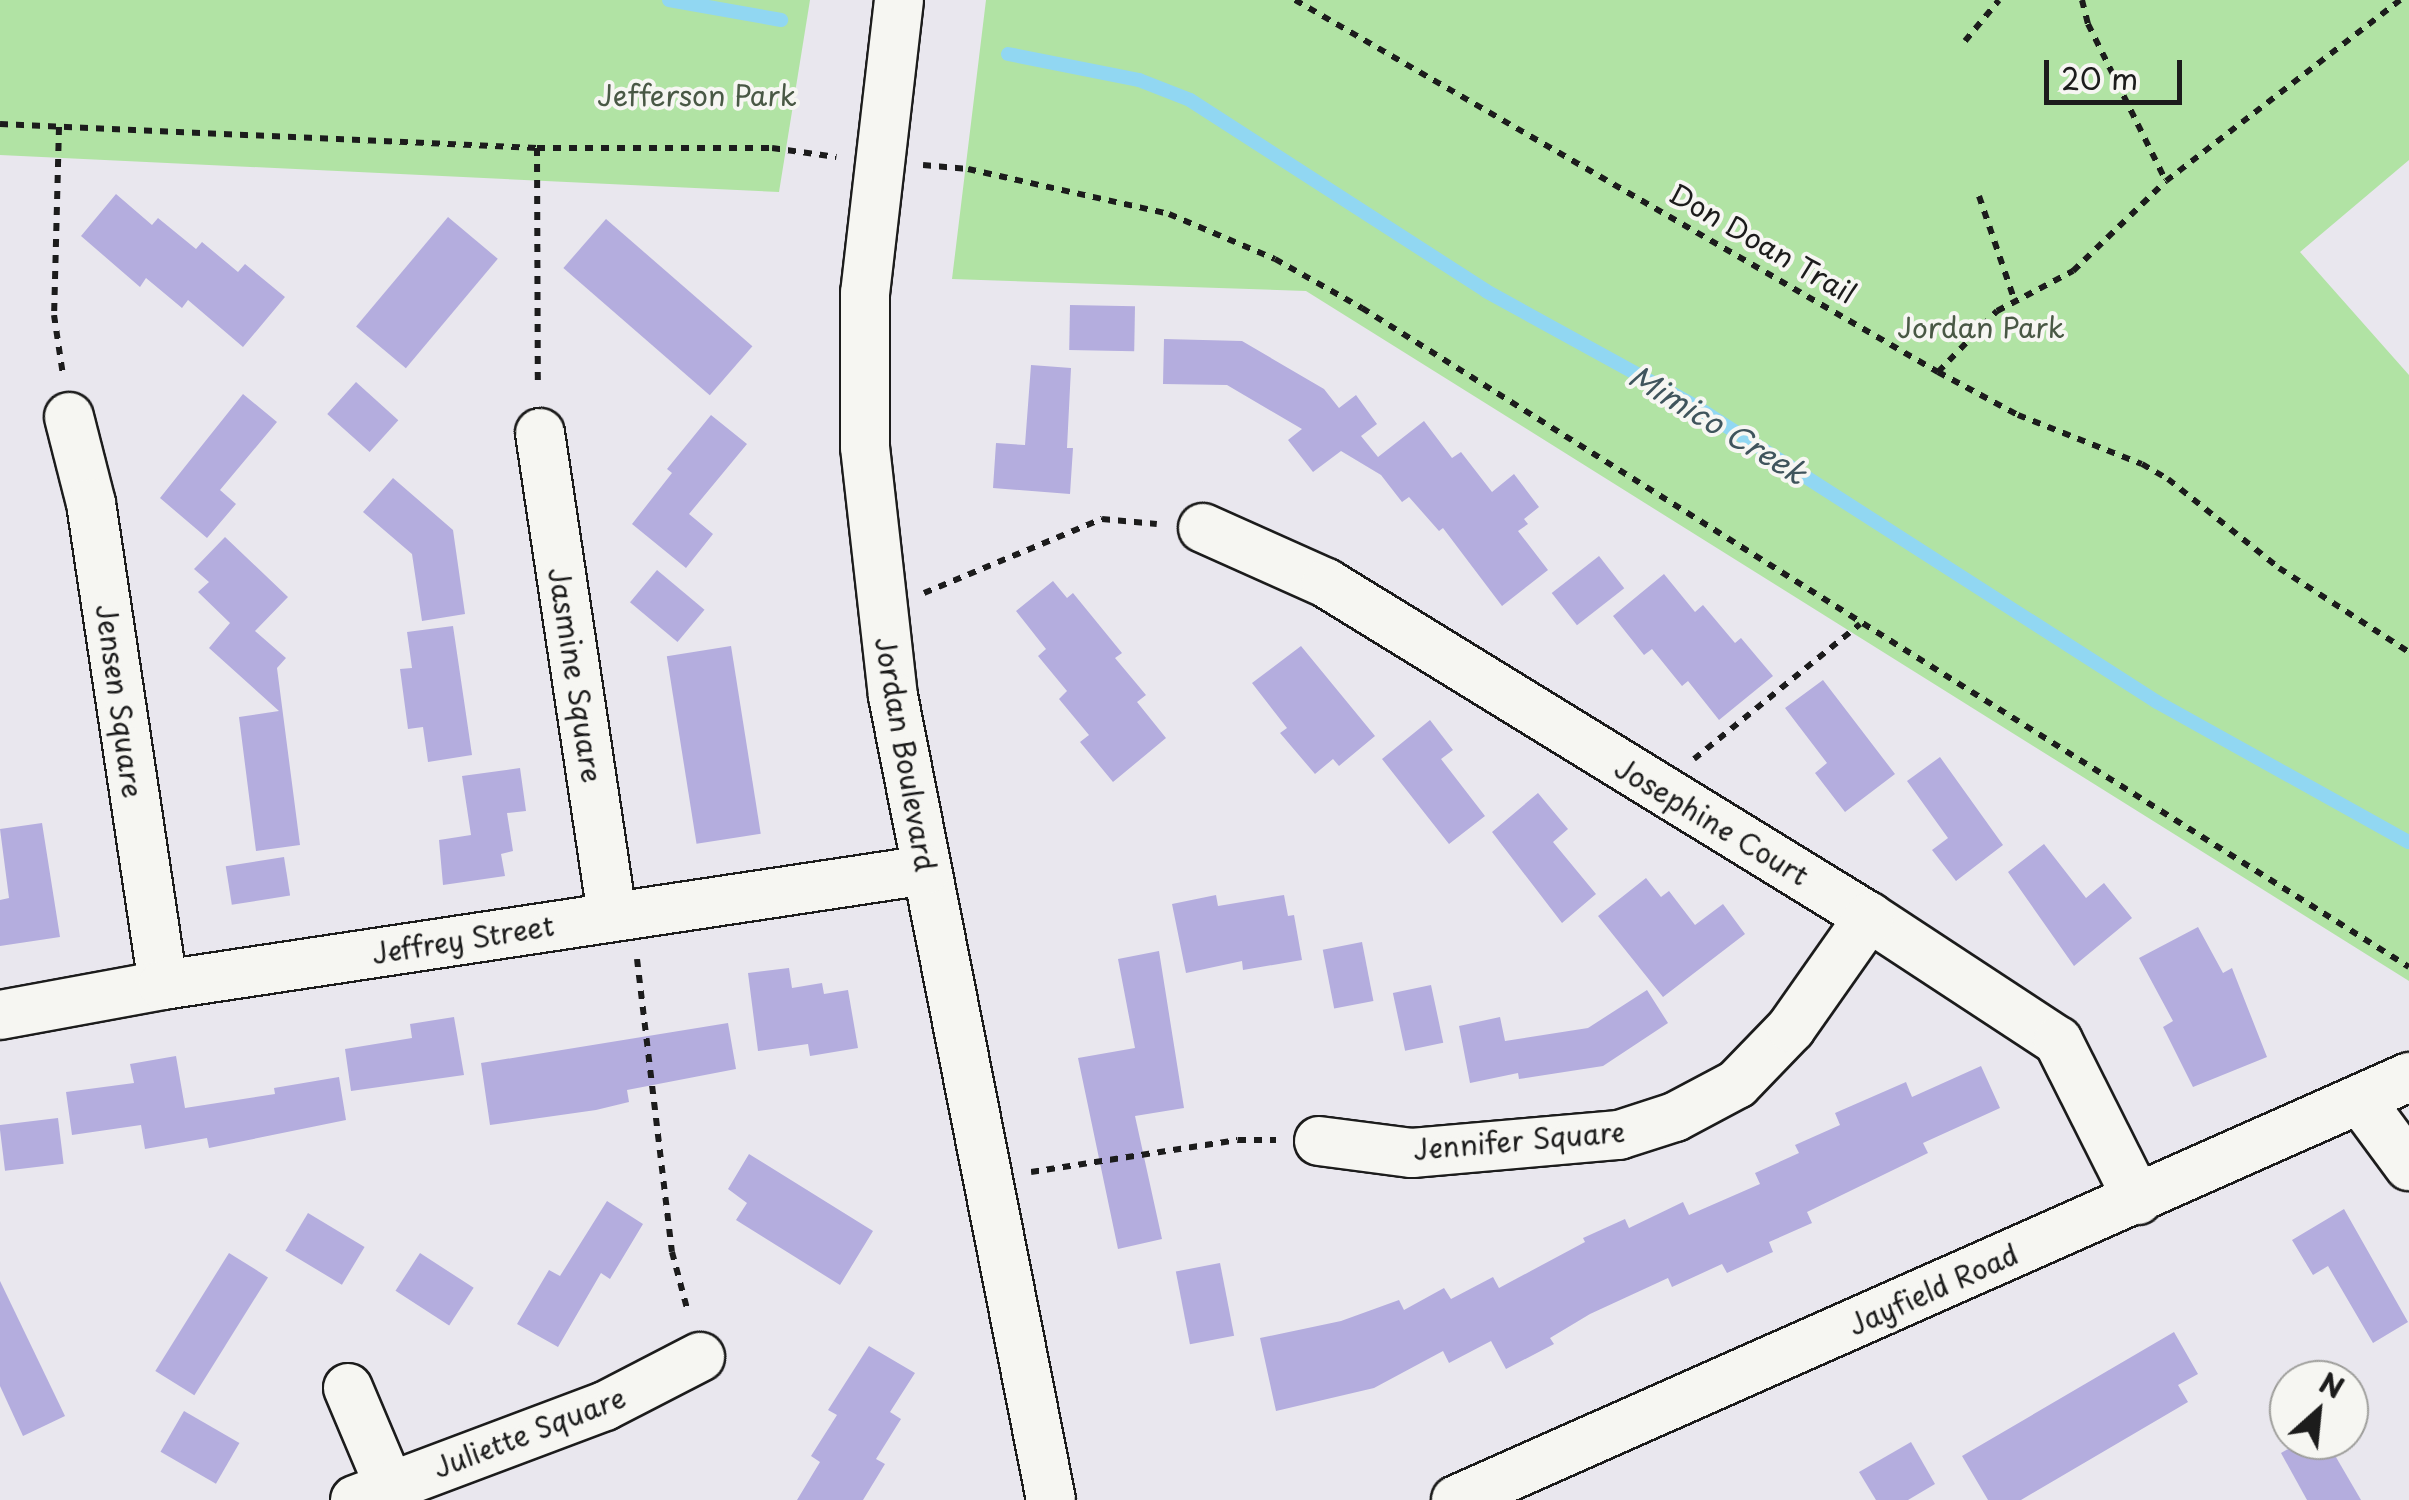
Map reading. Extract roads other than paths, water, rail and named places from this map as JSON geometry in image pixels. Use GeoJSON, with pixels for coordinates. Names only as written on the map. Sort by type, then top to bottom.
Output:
{"type":"FeatureCollection","features":[{"type":"Feature","properties":{"kind":"street","name":"Jordan Boulevard"},"geometry":{"type":"LineString","coordinates":[[899,0],[864,293],[865,447],[882,610],[926,870],[1051,1500]]}},
{"type":"Feature","properties":{"kind":"street","name":"Jensen Square"},"geometry":{"type":"LineString","coordinates":[[69,418],[91,503],[162,986]]}},
{"type":"Feature","properties":{"kind":"street","name":"Jasmine Square"},"geometry":{"type":"LineString","coordinates":[[540,433],[612,916]]}},
{"type":"Feature","properties":{"kind":"street","name":"Josephine Court"},"geometry":{"type":"LineString","coordinates":[[1203,528],[1326,583],[1869,917],[2058,1041],[2138,1200]]}},
{"type":"Feature","properties":{"kind":"street","name":"Jeffrey Street"},"geometry":{"type":"LineString","coordinates":[[0,1015],[162,986],[926,870]]}},
{"type":"Feature","properties":{"kind":"street","name":"Jennifer Square"},"geometry":{"type":"LineString","coordinates":[[1318,1141],[1412,1152],[1618,1136],[1675,1118],[1738,1084],[1791,1028],[1869,917]]}},
{"type":"Feature","properties":{"kind":"street","name":"Jayfield Road"},"geometry":{"type":"LineString","coordinates":[[1456,1500],[2409,1077]]}},
{"type":"Feature","properties":{"kind":"street"},"geometry":{"type":"LineString","coordinates":[[2360,1101],[2409,1166]]}},
{"type":"Feature","properties":{"kind":"street","name":"Juliette Square"},"geometry":{"type":"LineString","coordinates":[[372,1492],[605,1406],[700,1357]]}},
{"type":"Feature","properties":{"kind":"street"},"geometry":{"type":"LineString","coordinates":[[348,1388],[372,1492]]}},
{"type":"Feature","properties":{"kind":"waterway","name":"Mimico Creek"},"geometry":{"type":"LineString","coordinates":[[669,0],[781,20]]}},
{"type":"Feature","properties":{"kind":"waterway","name":"Mimico Creek"},"geometry":{"type":"LineString","coordinates":[[1008,54],[1139,80],[1190,100],[1486,291],[1695,406],[2157,702],[2409,842]]}},
{"type":"Feature","properties":{"kind":"park label","name":"Jefferson Park"},"geometry":{"type":"Point","coordinates":[697,95]}},
{"type":"Feature","properties":{"kind":"park label","name":"Jordan Park"},"geometry":{"type":"Point","coordinates":[1981,327]}}]}
